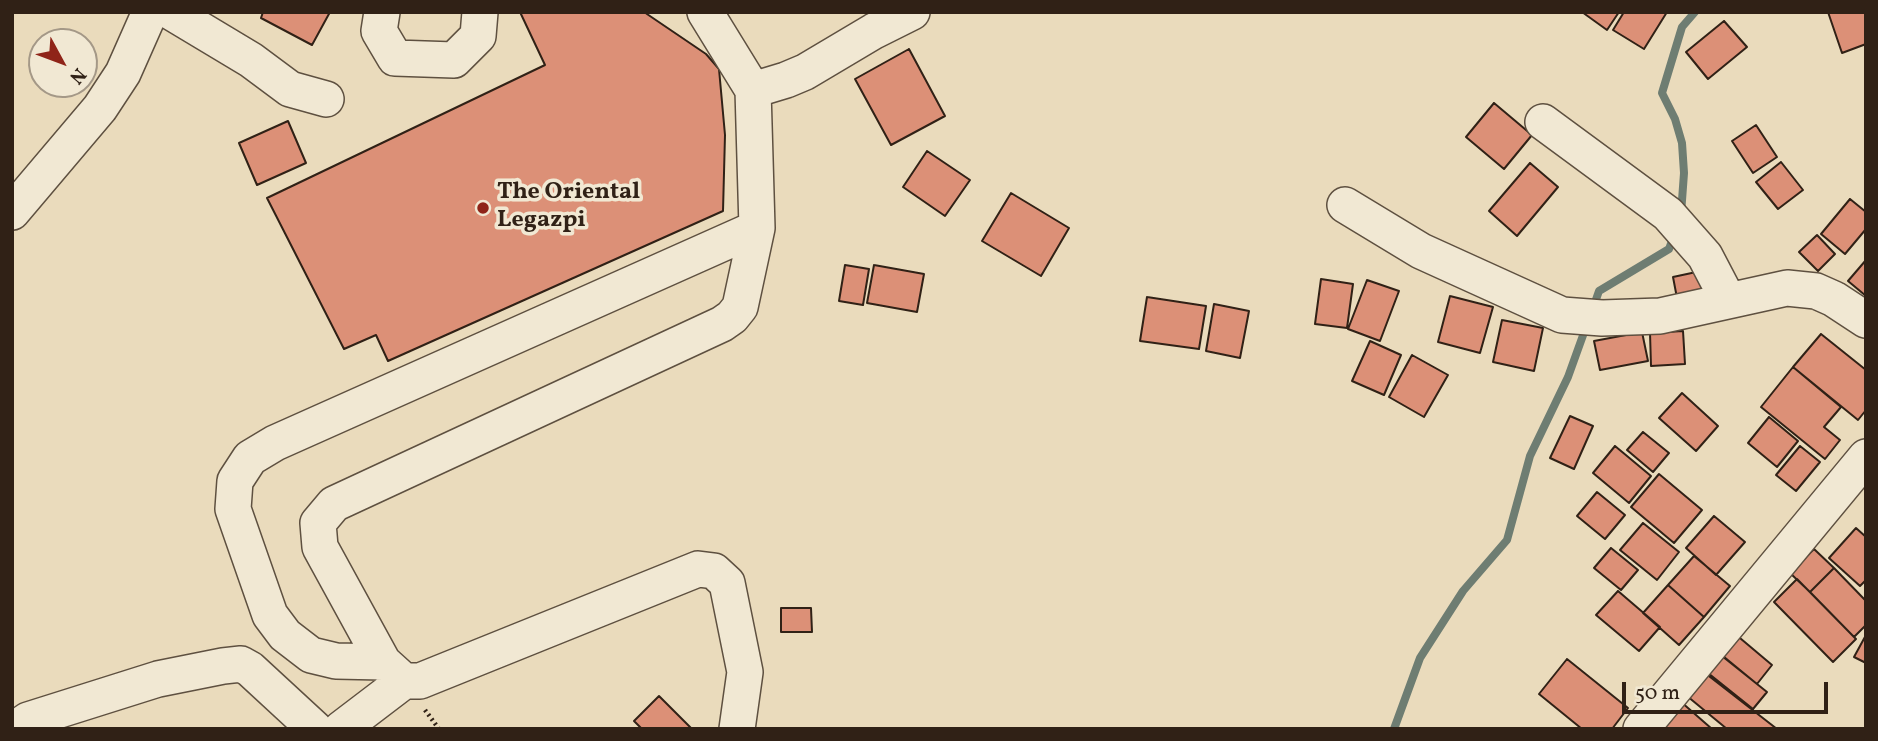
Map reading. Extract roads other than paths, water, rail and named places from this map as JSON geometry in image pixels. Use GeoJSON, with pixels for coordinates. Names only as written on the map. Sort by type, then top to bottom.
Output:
{"type":"FeatureCollection","features":[{"type":"Feature","properties":{"kind":"street"},"geometry":{"type":"LineString","coordinates":[[12,212],[100,108],[123,73],[150,12]]}},
{"type":"Feature","properties":{"kind":"street"},"geometry":{"type":"LineString","coordinates":[[171,12],[251,60],[290,89],[326,99]]}},
{"type":"Feature","properties":{"kind":"street"},"geometry":{"type":"LineString","coordinates":[[382,12],[379,31],[395,58],[454,60],[478,36],[480,12]]}},
{"type":"Feature","properties":{"kind":"street"},"geometry":{"type":"LineString","coordinates":[[393,672],[320,547],[318,523],[334,504],[722,324],[740,307],[757,228],[753,90],[705,12]]}},
{"type":"Feature","properties":{"kind":"street"},"geometry":{"type":"LineString","coordinates":[[753,90],[805,72],[912,12]]}},
{"type":"Feature","properties":{"kind":"street"},"geometry":{"type":"LineString","coordinates":[[1543,122],[1677,224],[1705,256],[1728,300]]}},
{"type":"Feature","properties":{"kind":"street"},"geometry":{"type":"LineString","coordinates":[[1345,205],[1421,251],[1562,315],[1602,318],[1660,316],[1787,288],[1816,291],[1834,299],[1866,320]]}},
{"type":"Feature","properties":{"kind":"street"},"geometry":{"type":"LineString","coordinates":[[737,729],[745,672],[727,583],[714,571],[698,569],[420,681],[393,672],[311,655],[285,635],[270,615],[233,509],[235,481],[250,458],[275,443],[757,228]]}},
{"type":"Feature","properties":{"kind":"street"},"geometry":{"type":"LineString","coordinates":[[1641,729],[1866,457]]}},
{"type":"Feature","properties":{"kind":"street"},"geometry":{"type":"LineString","coordinates":[[15,729],[28,720],[158,679],[241,664],[265,681],[315,729]]}},
{"type":"Feature","properties":{"kind":"street"},"geometry":{"type":"LineString","coordinates":[[341,729],[393,672]]}},
{"type":"Feature","properties":{"kind":"waterway"},"geometry":{"type":"LineString","coordinates":[[1681,214],[1684,173],[1682,143],[1675,119],[1662,93],[1682,27],[1695,12]]}},
{"type":"Feature","properties":{"kind":"waterway"},"geometry":{"type":"LineString","coordinates":[[1593,308],[1599,291],[1669,249],[1674,236]]}},
{"type":"Feature","properties":{"kind":"waterway"},"geometry":{"type":"LineString","coordinates":[[1394,729],[1420,658],[1463,591],[1507,540],[1530,456],[1568,377],[1586,327]]}},
{"type":"Feature","properties":{"kind":"place","name":"The Oriental Legazpi"},"geometry":{"type":"Point","coordinates":[483,208]}}]}
